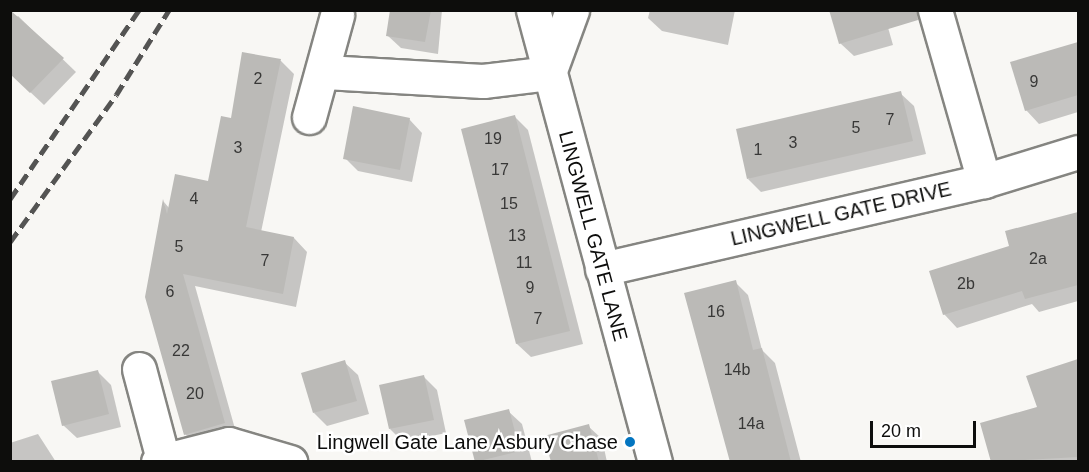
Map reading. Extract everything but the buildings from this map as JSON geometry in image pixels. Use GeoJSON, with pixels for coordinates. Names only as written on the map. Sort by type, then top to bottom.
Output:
{"type":"FeatureCollection","features":[{"type":"Feature","properties":{"kind":"street","name":"LINGWELL GATE LANE"},"geometry":{"type":"LineString","coordinates":[[533,10],[655,462]]}},
{"type":"Feature","properties":{"kind":"street"},"geometry":{"type":"LineString","coordinates":[[325,72],[483,81],[549,73],[572,10]]}},
{"type":"Feature","properties":{"kind":"street"},"geometry":{"type":"LineString","coordinates":[[934,10],[984,181]]}},
{"type":"Feature","properties":{"kind":"street"},"geometry":{"type":"LineString","coordinates":[[309,117],[325,72],[337,15]]}},
{"type":"Feature","properties":{"kind":"street","name":"LINGWELL GATE DRIVE"},"geometry":{"type":"LineString","coordinates":[[602,268],[984,181],[1078,152]]}},
{"type":"Feature","properties":{"kind":"street"},"geometry":{"type":"LineString","coordinates":[[139,369],[160,460],[229,444],[290,462]]}},
{"type":"Feature","properties":{"kind":"railway"},"geometry":{"type":"LineString","coordinates":[[10,199],[139,10]]}},
{"type":"Feature","properties":{"kind":"railway"},"geometry":{"type":"LineString","coordinates":[[10,242],[116,95],[169,10]]}},
{"type":"Feature","properties":{"kind":"place","name":"Lingwell Gate Lane Asbury Chase"},"geometry":{"type":"Point","coordinates":[630,442]}}]}
